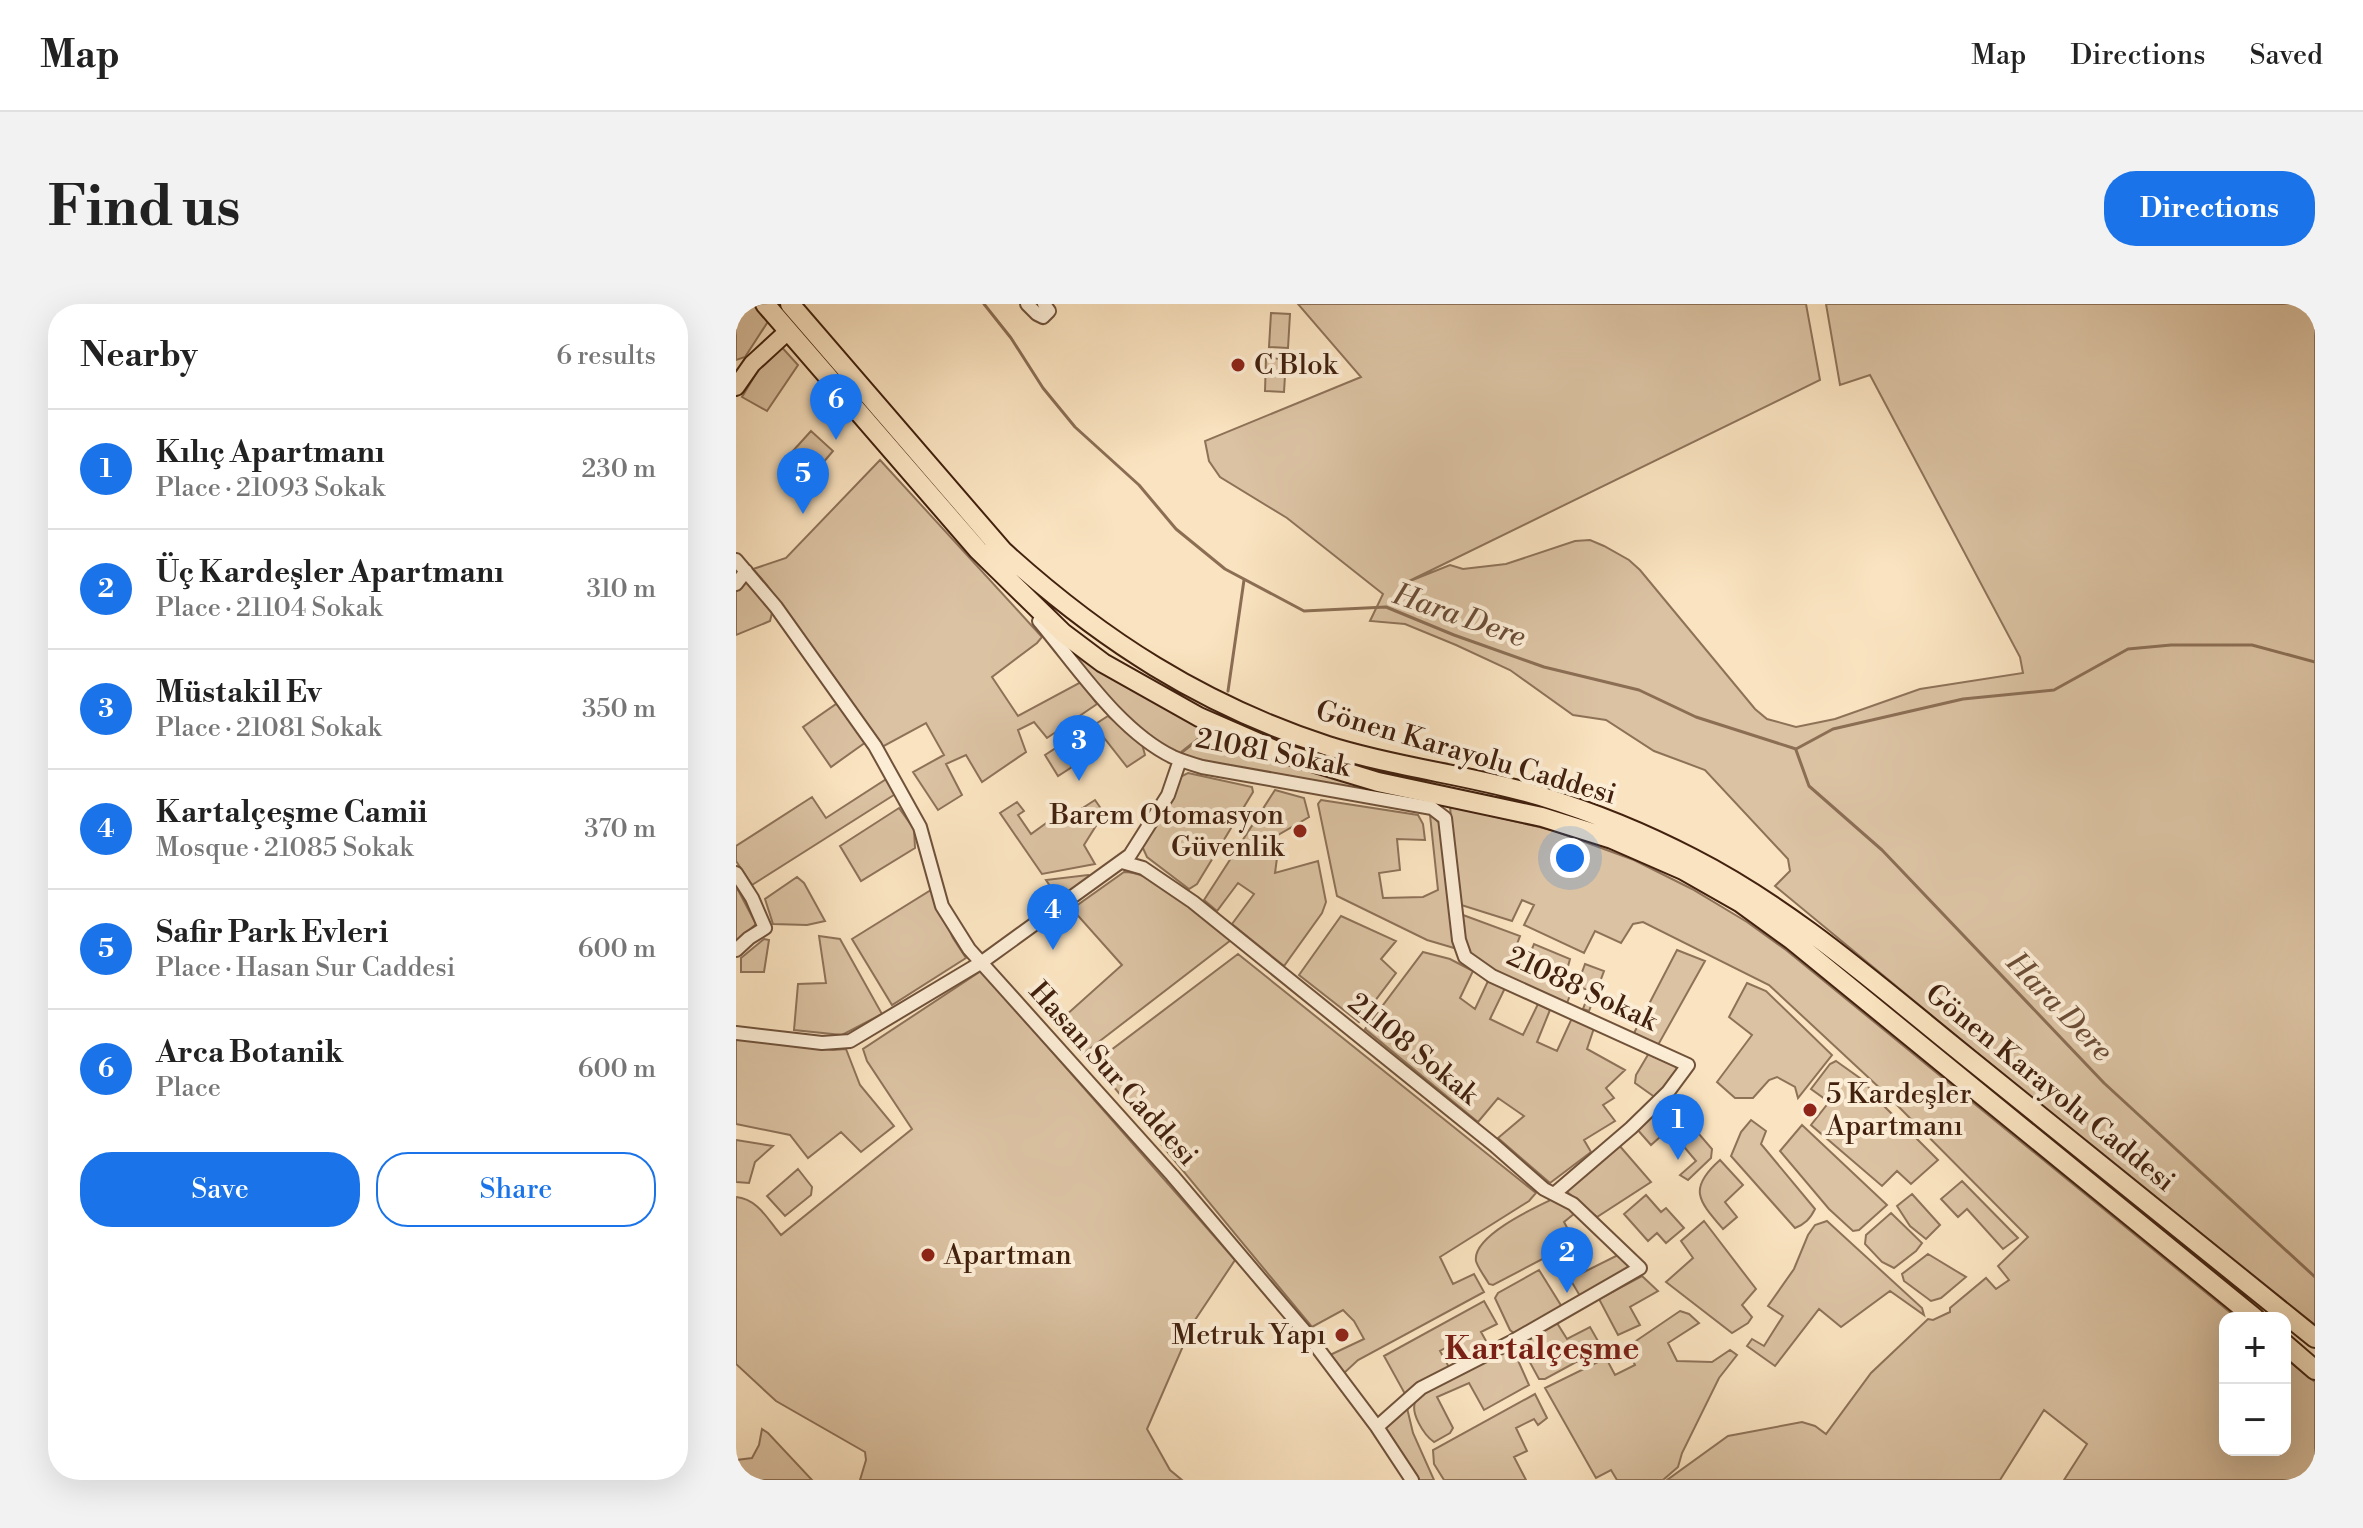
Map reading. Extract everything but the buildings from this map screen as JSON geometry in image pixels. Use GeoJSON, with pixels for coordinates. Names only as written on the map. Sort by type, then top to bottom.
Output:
{"type":"FeatureCollection","features":[{"type":"Feature","properties":{"kind":"highway","name":"Gönen Karayolu Caddesi"},"geometry":{"type":"LineString","coordinates":[[765,304],[998,571],[1063,633],[1103,663],[1199,717],[1279,752],[1378,782],[1542,817],[1612,839],[1683,870],[1741,903],[1792,940],[2248,1312]]}},
{"type":"Feature","properties":{"kind":"highway","name":"Gönen Karayolu Caddesi"},"geometry":{"type":"LineString","coordinates":[[790,304],[1003,551],[1113,642],[1200,694],[1243,714],[1329,746],[1539,796],[1633,830],[1747,887],[1842,956],[2315,1338]]}},
{"type":"Feature","properties":{"kind":"highway"},"geometry":{"type":"LineString","coordinates":[[2291,1349],[2315,1370]]}},
{"type":"Feature","properties":{"kind":"main road"},"geometry":{"type":"LineString","coordinates":[[738,378],[788,331]]}},
{"type":"Feature","properties":{"kind":"street"},"geometry":{"type":"LineString","coordinates":[[1027,304],[1043,317],[1049,311],[1044,304]]}},
{"type":"Feature","properties":{"kind":"street","name":"Hasan Sur Caddesi"},"geometry":{"type":"LineString","coordinates":[[736,560],[776,607],[875,746],[920,827],[942,906],[961,938],[1172,1175],[1307,1334],[1377,1427],[1412,1480]]}},
{"type":"Feature","properties":{"kind":"street"},"geometry":{"type":"LineString","coordinates":[[736,584],[746,571]]}},
{"type":"Feature","properties":{"kind":"street","name":"21081 Sokak"},"geometry":{"type":"LineString","coordinates":[[998,571],[1119,715],[1147,740],[1180,760],[1270,781],[1432,808],[1445,818],[1462,951]]}},
{"type":"Feature","properties":{"kind":"street"},"geometry":{"type":"LineString","coordinates":[[736,1033],[822,1043],[850,1041],[982,962],[1122,862],[1135,848],[1168,795],[1180,760]]}},
{"type":"Feature","properties":{"kind":"street","name":"21108 Sokak"},"geometry":{"type":"LineString","coordinates":[[1135,848],[1150,872]]}},
{"type":"Feature","properties":{"kind":"street","name":"21108 Sokak"},"geometry":{"type":"LineString","coordinates":[[1122,862],[1150,872],[1206,912],[1537,1183],[1573,1204],[1640,1268],[1513,1341],[1421,1388],[1377,1427]]}},
{"type":"Feature","properties":{"kind":"street"},"geometry":{"type":"LineString","coordinates":[[736,873],[752,898],[765,928],[736,950]]}},
{"type":"Feature","properties":{"kind":"street","name":"21088 Sokak"},"geometry":{"type":"LineString","coordinates":[[1462,951],[1469,961],[1501,980],[1688,1065],[1668,1092],[1631,1128],[1554,1194]]}},
{"type":"Feature","properties":{"kind":"shaded area"},"geometry":{"type":"Polygon","coordinates":[[[736,304],[755,304],[769,320],[745,357],[736,360],[736,304]]]}},
{"type":"Feature","properties":{"kind":"shaded area"},"geometry":{"type":"Polygon","coordinates":[[[1298,304],[1806,304],[1820,380],[1405,583],[1450,565],[1463,569],[1506,564],[1575,541],[1590,540],[1629,560],[1640,570],[1755,709],[1767,719],[1796,727],[1835,719],[1920,689],[2023,673],[2020,657],[1870,375],[1840,385],[1826,304],[2315,304],[2315,1332],[1775,886],[1790,871],[1788,859],[1705,770],[1654,751],[1606,720],[1573,715],[1510,670],[1456,645],[1405,624],[1370,621],[1383,594],[1287,518],[1220,477],[1209,461],[1205,441],[1361,377],[1298,304]]]}},
{"type":"Feature","properties":{"kind":"shaded area"},"geometry":{"type":"Polygon","coordinates":[[[1271,313],[1290,314],[1288,348],[1269,347],[1271,313]]]}},
{"type":"Feature","properties":{"kind":"shaded area"},"geometry":{"type":"Polygon","coordinates":[[[778,343],[798,365],[767,411],[742,397],[769,352],[778,343]]]}},
{"type":"Feature","properties":{"kind":"shaded area"},"geometry":{"type":"Polygon","coordinates":[[[1266,358],[1286,359],[1284,392],[1265,391],[1266,358]]]}},
{"type":"Feature","properties":{"kind":"shaded area"},"geometry":{"type":"Polygon","coordinates":[[[811,431],[833,451],[816,471],[792,452],[811,431]]]}},
{"type":"Feature","properties":{"kind":"shaded area"},"geometry":{"type":"Polygon","coordinates":[[[880,460],[1042,637],[992,677],[1018,716],[1081,682],[1097,704],[1047,738],[1034,722],[1018,730],[1026,752],[982,782],[966,755],[946,764],[962,795],[938,810],[913,772],[944,755],[926,723],[882,747],[753,569],[786,558],[880,460]]]}},
{"type":"Feature","properties":{"kind":"shaded area"},"geometry":{"type":"Polygon","coordinates":[[[743,580],[772,613],[770,621],[736,635],[736,590],[743,580]]]}},
{"type":"Feature","properties":{"kind":"shaded area"},"geometry":{"type":"Polygon","coordinates":[[[1059,636],[1110,674],[1391,793],[1391,797],[1185,757],[1151,738],[1110,699],[1059,636]]]}},
{"type":"Feature","properties":{"kind":"shaded area"},"geometry":{"type":"Polygon","coordinates":[[[839,702],[866,742],[831,767],[803,727],[839,702]]]}},
{"type":"Feature","properties":{"kind":"shaded area"},"geometry":{"type":"Polygon","coordinates":[[[1108,716],[1142,744],[1145,755],[1127,767],[1094,725],[1108,716]]]}},
{"type":"Feature","properties":{"kind":"shaded area"},"geometry":{"type":"Polygon","coordinates":[[[1059,746],[1072,767],[1058,776],[1045,755],[1059,746]]]}},
{"type":"Feature","properties":{"kind":"shaded area"},"geometry":{"type":"Polygon","coordinates":[[[1188,773],[1252,787],[1253,792],[1197,884],[1189,889],[1147,857],[1142,846],[1180,777],[1188,773]]]}},
{"type":"Feature","properties":{"kind":"shaded area"},"geometry":{"type":"Polygon","coordinates":[[[888,778],[897,793],[752,885],[736,861],[736,846],[812,797],[826,818],[888,778]]]}},
{"type":"Feature","properties":{"kind":"shaded area"},"geometry":{"type":"Polygon","coordinates":[[[1275,790],[1304,798],[1309,817],[1273,838],[1277,858],[1275,873],[1318,861],[1326,902],[1322,913],[1284,966],[1232,924],[1254,894],[1238,883],[1217,911],[1204,900],[1275,790]]]}},
{"type":"Feature","properties":{"kind":"shaded area"},"geometry":{"type":"Polygon","coordinates":[[[1095,800],[1104,813],[1084,845],[1095,864],[1042,874],[1000,813],[1017,802],[1024,811],[1018,815],[1031,834],[1063,811],[1067,818],[1095,800]]]}},
{"type":"Feature","properties":{"kind":"shaded area"},"geometry":{"type":"Polygon","coordinates":[[[1321,800],[1418,815],[1425,840],[1397,839],[1400,870],[1379,873],[1383,898],[1423,897],[1438,890],[1430,815],[1442,825],[1446,881],[1456,943],[1454,948],[1427,940],[1337,896],[1318,804],[1321,800]]]}},
{"type":"Feature","properties":{"kind":"shaded area"},"geometry":{"type":"Polygon","coordinates":[[[1450,806],[1552,830],[1634,860],[1692,889],[1747,922],[1786,950],[2230,1312],[2219,1312],[2219,1456],[2291,1456],[2291,1363],[2315,1382],[2315,1480],[2064,1480],[2087,1444],[2044,1410],[2000,1480],[1667,1480],[1728,1436],[1802,1422],[1826,1434],[1871,1373],[1928,1319],[1933,1320],[1950,1312],[1950,1308],[1986,1278],[1996,1289],[2009,1280],[1998,1266],[2028,1237],[1884,1092],[1769,985],[1643,922],[1633,924],[1621,943],[1595,931],[1584,953],[1524,925],[1534,905],[1522,900],[1512,921],[1458,904],[1450,806]]]}},
{"type":"Feature","properties":{"kind":"shaded area"},"geometry":{"type":"Polygon","coordinates":[[[899,808],[914,829],[915,848],[861,881],[840,846],[899,808]]]}},
{"type":"Feature","properties":{"kind":"shaded area"},"geometry":{"type":"Polygon","coordinates":[[[1124,872],[1137,874],[1165,888],[1231,940],[1083,1054],[1055,1025],[1122,965],[1072,909],[1124,872]]]}},
{"type":"Feature","properties":{"kind":"shaded area"},"geometry":{"type":"Polygon","coordinates":[[[797,877],[804,883],[825,921],[807,925],[773,924],[765,899],[797,877]]]}},
{"type":"Feature","properties":{"kind":"shaded area"},"geometry":{"type":"Polygon","coordinates":[[[1092,877],[1059,899],[1046,880],[1092,877]]]}},
{"type":"Feature","properties":{"kind":"shaded area"},"geometry":{"type":"Polygon","coordinates":[[[736,886],[756,924],[736,942],[736,886]]]}},
{"type":"Feature","properties":{"kind":"shaded area"},"geometry":{"type":"Polygon","coordinates":[[[931,890],[953,938],[966,958],[892,1005],[852,939],[931,890]]]}},
{"type":"Feature","properties":{"kind":"shaded area"},"geometry":{"type":"Polygon","coordinates":[[[1463,915],[1520,936],[1511,960],[1525,966],[1534,944],[1570,959],[1564,981],[1574,985],[1567,1003],[1477,961],[1464,940],[1459,919],[1463,915]]]}},
{"type":"Feature","properties":{"kind":"shaded area"},"geometry":{"type":"Polygon","coordinates":[[[1341,916],[1396,941],[1381,959],[1396,973],[1359,1022],[1299,975],[1341,916]]]}},
{"type":"Feature","properties":{"kind":"shaded area"},"geometry":{"type":"Polygon","coordinates":[[[819,936],[840,939],[882,1014],[842,1035],[794,1030],[798,984],[826,983],[819,936]]]}},
{"type":"Feature","properties":{"kind":"shaded area"},"geometry":{"type":"Polygon","coordinates":[[[764,939],[769,940],[764,972],[741,972],[741,958],[764,939]]]}},
{"type":"Feature","properties":{"kind":"shaded area"},"geometry":{"type":"Polygon","coordinates":[[[1677,950],[1705,961],[1658,1045],[1634,1033],[1677,950]]]}},
{"type":"Feature","properties":{"kind":"shaded area"},"geometry":{"type":"Polygon","coordinates":[[[1423,952],[1450,959],[1473,971],[1460,998],[1475,1009],[1488,981],[1505,988],[1490,1019],[1523,1035],[1538,1004],[1550,1010],[1537,1042],[1557,1051],[1572,1018],[1594,1028],[1587,1049],[1625,1070],[1606,1088],[1614,1098],[1603,1105],[1615,1121],[1584,1140],[1591,1152],[1550,1183],[1498,1138],[1524,1116],[1498,1098],[1478,1122],[1365,1029],[1423,952]]]}},
{"type":"Feature","properties":{"kind":"shaded area"},"geometry":{"type":"Polygon","coordinates":[[[1238,954],[1536,1193],[1529,1201],[1440,1257],[1453,1284],[1474,1274],[1484,1292],[1358,1360],[1343,1374],[1330,1355],[1364,1339],[1354,1321],[1343,1310],[1312,1327],[1094,1063],[1238,954]]]}},
{"type":"Feature","properties":{"kind":"shaded area"},"geometry":{"type":"Polygon","coordinates":[[[1585,964],[1604,971],[1589,1011],[1583,1009],[1590,991],[1577,986],[1585,964]]]}},
{"type":"Feature","properties":{"kind":"shaded area"},"geometry":{"type":"Polygon","coordinates":[[[981,971],[1235,1260],[1193,1323],[1147,1429],[1170,1470],[1182,1480],[860,1480],[865,1452],[776,1401],[736,1364],[736,1197],[756,1206],[781,1235],[912,1129],[867,1061],[863,1049],[981,971]]]}},
{"type":"Feature","properties":{"kind":"shaded area"},"geometry":{"type":"Polygon","coordinates":[[[1747,983],[1766,991],[1832,1055],[1798,1098],[1795,1087],[1777,1077],[1769,1080],[1753,1098],[1735,1098],[1717,1082],[1752,1035],[1729,1017],[1747,983]]]}},
{"type":"Feature","properties":{"kind":"shaded area"},"geometry":{"type":"Polygon","coordinates":[[[736,1039],[846,1049],[860,1085],[894,1126],[861,1152],[841,1132],[808,1158],[790,1135],[736,1124],[736,1039]]]}},
{"type":"Feature","properties":{"kind":"shaded area"},"geometry":{"type":"Polygon","coordinates":[[[1649,1053],[1675,1066],[1679,1072],[1656,1098],[1635,1083],[1636,1075],[1649,1053]]]}},
{"type":"Feature","properties":{"kind":"shaded area"},"geometry":{"type":"Polygon","coordinates":[[[1836,1061],[1864,1081],[1878,1100],[1938,1160],[1911,1184],[1897,1171],[1882,1186],[1811,1125],[1829,1102],[1811,1089],[1830,1064],[1836,1061]]]}},
{"type":"Feature","properties":{"kind":"shaded area"},"geometry":{"type":"Polygon","coordinates":[[[1668,1098],[1712,1149],[1711,1158],[1688,1180],[1680,1175],[1696,1161],[1669,1129],[1651,1145],[1636,1128],[1668,1098]]]}},
{"type":"Feature","properties":{"kind":"shaded area"},"geometry":{"type":"Polygon","coordinates":[[[1751,1120],[1766,1131],[1761,1144],[1815,1209],[1802,1225],[1795,1228],[1731,1156],[1741,1132],[1751,1120]]]}},
{"type":"Feature","properties":{"kind":"shaded area"},"geometry":{"type":"Polygon","coordinates":[[[1802,1125],[1887,1205],[1859,1230],[1853,1231],[1829,1209],[1780,1151],[1802,1125]]]}},
{"type":"Feature","properties":{"kind":"shaded area"},"geometry":{"type":"Polygon","coordinates":[[[736,1140],[773,1146],[755,1162],[749,1183],[736,1182],[736,1140]]]}},
{"type":"Feature","properties":{"kind":"shaded area"},"geometry":{"type":"Polygon","coordinates":[[[1618,1144],[1651,1182],[1597,1217],[1566,1191],[1618,1144]]]}},
{"type":"Feature","properties":{"kind":"shaded area"},"geometry":{"type":"Polygon","coordinates":[[[1720,1160],[1743,1185],[1725,1202],[1737,1217],[1723,1229],[1700,1195],[1703,1179],[1720,1160]]]}},
{"type":"Feature","properties":{"kind":"shaded area"},"geometry":{"type":"Polygon","coordinates":[[[798,1169],[812,1187],[811,1195],[785,1216],[767,1196],[798,1169]]]}},
{"type":"Feature","properties":{"kind":"shaded area"},"geometry":{"type":"Polygon","coordinates":[[[1962,1181],[2018,1238],[2003,1249],[1967,1209],[1958,1217],[1941,1199],[1962,1181]]]}},
{"type":"Feature","properties":{"kind":"shaded area"},"geometry":{"type":"Polygon","coordinates":[[[1912,1194],[1940,1225],[1926,1239],[1910,1226],[1897,1206],[1912,1194]]]}},
{"type":"Feature","properties":{"kind":"shaded area"},"geometry":{"type":"Polygon","coordinates":[[[1646,1195],[1661,1212],[1666,1208],[1684,1228],[1666,1243],[1657,1233],[1648,1241],[1624,1214],[1646,1195]]]}},
{"type":"Feature","properties":{"kind":"shaded area"},"geometry":{"type":"Polygon","coordinates":[[[1555,1198],[1575,1213],[1564,1222],[1575,1242],[1493,1285],[1489,1284],[1476,1261],[1477,1251],[1494,1232],[1555,1198]]]}},
{"type":"Feature","properties":{"kind":"shaded area"},"geometry":{"type":"Polygon","coordinates":[[[1891,1213],[1922,1243],[1894,1268],[1882,1262],[1865,1244],[1866,1235],[1891,1213]]]}},
{"type":"Feature","properties":{"kind":"shaded area"},"geometry":{"type":"Polygon","coordinates":[[[1704,1221],[1756,1289],[1742,1305],[1752,1317],[1732,1333],[1666,1282],[1693,1258],[1681,1241],[1704,1221]]]}},
{"type":"Feature","properties":{"kind":"shaded area"},"geometry":{"type":"Polygon","coordinates":[[[1827,1221],[1922,1308],[1924,1315],[1890,1291],[1841,1327],[1819,1309],[1775,1366],[1747,1346],[1752,1339],[1764,1346],[1783,1316],[1768,1306],[1794,1269],[1808,1235],[1815,1225],[1827,1221]]]}},
{"type":"Feature","properties":{"kind":"shaded area"},"geometry":{"type":"Polygon","coordinates":[[[1928,1254],[1966,1277],[1941,1298],[1931,1301],[1904,1281],[1902,1274],[1928,1254]]]}},
{"type":"Feature","properties":{"kind":"shaded area"},"geometry":{"type":"Polygon","coordinates":[[[1618,1255],[1634,1269],[1580,1296],[1570,1279],[1618,1255]]]}},
{"type":"Feature","properties":{"kind":"shaded area"},"geometry":{"type":"Polygon","coordinates":[[[1539,1270],[1562,1307],[1515,1334],[1510,1330],[1495,1298],[1498,1293],[1539,1270]]]}},
{"type":"Feature","properties":{"kind":"shaded area"},"geometry":{"type":"Polygon","coordinates":[[[1642,1276],[1658,1291],[1630,1307],[1640,1325],[1618,1335],[1599,1299],[1642,1276]]]}},
{"type":"Feature","properties":{"kind":"shaded area"},"geometry":{"type":"Polygon","coordinates":[[[1484,1301],[1497,1324],[1481,1332],[1490,1348],[1469,1360],[1458,1341],[1440,1351],[1450,1369],[1405,1394],[1384,1356],[1484,1301]]]}},
{"type":"Feature","properties":{"kind":"shaded area"},"geometry":{"type":"Polygon","coordinates":[[[1680,1311],[1699,1323],[1668,1343],[1677,1361],[1712,1362],[1730,1350],[1737,1355],[1719,1378],[1678,1467],[1663,1480],[1617,1480],[1611,1470],[1596,1478],[1545,1388],[1606,1358],[1615,1375],[1635,1365],[1627,1347],[1680,1311]]]}},
{"type":"Feature","properties":{"kind":"shaded area"},"geometry":{"type":"Polygon","coordinates":[[[1557,1323],[1567,1339],[1590,1327],[1602,1348],[1545,1379],[1539,1379],[1521,1346],[1557,1323]]]}},
{"type":"Feature","properties":{"kind":"shaded area"},"geometry":{"type":"Polygon","coordinates":[[[1512,1347],[1529,1385],[1484,1410],[1469,1383],[1437,1397],[1453,1428],[1434,1442],[1430,1439],[1414,1411],[1418,1397],[1512,1347]]]}},
{"type":"Feature","properties":{"kind":"shaded area"},"geometry":{"type":"Polygon","coordinates":[[[1535,1394],[1547,1418],[1538,1425],[1534,1419],[1516,1428],[1527,1451],[1514,1457],[1526,1480],[1444,1480],[1434,1464],[1433,1450],[1535,1394]]]}},
{"type":"Feature","properties":{"kind":"shaded area"},"geometry":{"type":"Polygon","coordinates":[[[1407,1408],[1413,1433],[1434,1480],[1417,1480],[1383,1425],[1407,1408]]]}},
{"type":"Feature","properties":{"kind":"shaded area"},"geometry":{"type":"Polygon","coordinates":[[[762,1429],[812,1480],[736,1480],[736,1460],[752,1458],[762,1429]]]}},
{"type":"Feature","properties":{"kind":"waterway","name":"Hara Dere"},"geometry":{"type":"LineString","coordinates":[[984,304],[1011,338],[1043,388],[1075,427],[1139,485],[1176,529],[1225,569],[1304,611],[1386,607],[1544,667],[1639,690],[1696,717],[1796,749],[1833,729],[1963,699],[2054,690],[2128,649],[2171,645],[2252,645],[2315,662]]}},
{"type":"Feature","properties":{"kind":"waterway"},"geometry":{"type":"LineString","coordinates":[[1228,691],[1244,580]]}},
{"type":"Feature","properties":{"kind":"waterway"},"geometry":{"type":"LineString","coordinates":[[1182,752],[1206,733]]}},
{"type":"Feature","properties":{"kind":"waterway","name":"Hara Dere"},"geometry":{"type":"LineString","coordinates":[[1796,750],[1809,786],[1882,850],[2104,1083],[2315,1277]]}},
{"type":"Feature","properties":{"kind":"place","name":"C Blok"},"geometry":{"type":"Point","coordinates":[1238,365]}},
{"type":"Feature","properties":{"kind":"place","name":"Arca Botanik"},"geometry":{"type":"Point","coordinates":[836,440]}},
{"type":"Feature","properties":{"kind":"place","name":"Safir Park Evleri"},"geometry":{"type":"Point","coordinates":[803,514]}},
{"type":"Feature","properties":{"kind":"place","name":"Müstakil Ev"},"geometry":{"type":"Point","coordinates":[1079,781]}},
{"type":"Feature","properties":{"kind":"place","name":"Barem Otomasyon Güvenlik"},"geometry":{"type":"Point","coordinates":[1300,831]}},
{"type":"Feature","properties":{"kind":"place","name":"Kartalçeşme Camii"},"geometry":{"type":"Point","coordinates":[1053,950]}},
{"type":"Feature","properties":{"kind":"place","name":"5 Kardeşler Apartmanı"},"geometry":{"type":"Point","coordinates":[1810,1110]}},
{"type":"Feature","properties":{"kind":"place","name":"Kılıç Apartmanı"},"geometry":{"type":"Point","coordinates":[1678,1160]}},
{"type":"Feature","properties":{"kind":"place","name":"Apartman"},"geometry":{"type":"Point","coordinates":[928,1255]}},
{"type":"Feature","properties":{"kind":"place","name":"Üç Kardeşler Apartmanı"},"geometry":{"type":"Point","coordinates":[1567,1293]}},
{"type":"Feature","properties":{"kind":"place","name":"Metruk Yapı"},"geometry":{"type":"Point","coordinates":[1342,1335]}},
{"type":"Feature","properties":{"kind":"district","name":"Kartalçeşme"},"geometry":{"type":"Point","coordinates":[1542,1349]}}]}
